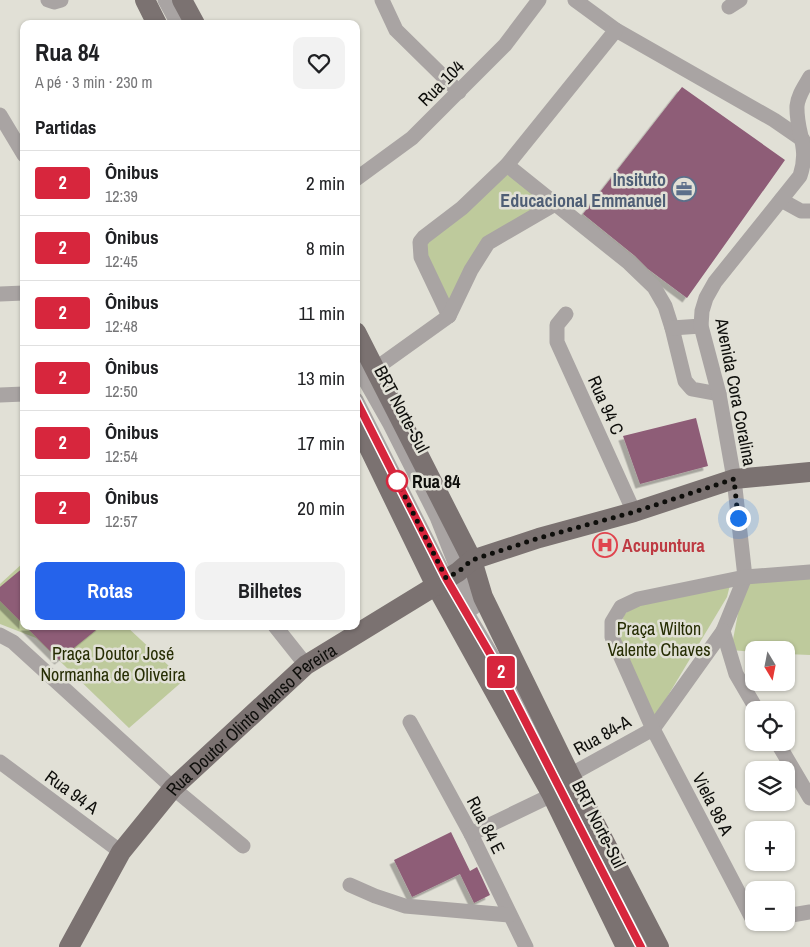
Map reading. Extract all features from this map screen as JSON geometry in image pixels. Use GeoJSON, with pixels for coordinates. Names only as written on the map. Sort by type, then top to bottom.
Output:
{"type":"FeatureCollection","features":[{"type":"Feature","properties":{"kind":"main road"},"geometry":{"type":"LineString","coordinates":[[145,0],[155,20]]}},
{"type":"Feature","properties":{"kind":"main road"},"geometry":{"type":"LineString","coordinates":[[182,0],[193,20]]}},
{"type":"Feature","properties":{"kind":"main road"},"geometry":{"type":"LineString","coordinates":[[360,346],[366,366],[453,574],[552,796],[626,947]]}},
{"type":"Feature","properties":{"kind":"main road"},"geometry":{"type":"LineString","coordinates":[[360,428],[453,574],[483,597],[570,774],[659,947]]}},
{"type":"Feature","properties":{"kind":"main road","name":"Rua Doutor Olinto Manso Pereira"},"geometry":{"type":"LineString","coordinates":[[69,947],[121,852],[173,788],[306,665],[453,574],[539,538],[634,512],[734,479],[810,472]]}},
{"type":"Feature","properties":{"kind":"street"},"geometry":{"type":"LineString","coordinates":[[48,0],[54,2],[61,0]]}},
{"type":"Feature","properties":{"kind":"street"},"geometry":{"type":"LineString","coordinates":[[165,0],[176,20]]}},
{"type":"Feature","properties":{"kind":"street"},"geometry":{"type":"LineString","coordinates":[[382,0],[396,30],[459,92]]}},
{"type":"Feature","properties":{"kind":"street","name":"Rua 104"},"geometry":{"type":"LineString","coordinates":[[360,176],[412,138],[459,92],[505,45],[539,0]]}},
{"type":"Feature","properties":{"kind":"street"},"geometry":{"type":"LineString","coordinates":[[575,0],[616,30],[774,120],[803,140]]}},
{"type":"Feature","properties":{"kind":"street"},"geometry":{"type":"LineString","coordinates":[[449,316],[421,257],[420,242],[462,208],[507,165],[616,30]]}},
{"type":"Feature","properties":{"kind":"street","name":"Avenida Cora Coralina"},"geometry":{"type":"LineString","coordinates":[[723,631],[745,577],[734,479],[719,394],[701,326],[704,305],[715,282],[800,176],[806,158],[797,105],[801,92],[810,77]]}},
{"type":"Feature","properties":{"kind":"street"},"geometry":{"type":"LineString","coordinates":[[0,115],[20,148]]}},
{"type":"Feature","properties":{"kind":"street"},"geometry":{"type":"LineString","coordinates":[[507,165],[629,263],[654,288],[665,306],[685,381],[692,389],[719,394]]}},
{"type":"Feature","properties":{"kind":"street"},"geometry":{"type":"LineString","coordinates":[[781,200],[801,211],[810,211]]}},
{"type":"Feature","properties":{"kind":"street"},"geometry":{"type":"LineString","coordinates":[[366,366],[449,316],[471,270],[488,244],[555,204]]}},
{"type":"Feature","properties":{"kind":"street"},"geometry":{"type":"LineString","coordinates":[[0,294],[20,294]]}},
{"type":"Feature","properties":{"kind":"street","name":"Rua 94 C"},"geometry":{"type":"LineString","coordinates":[[566,314],[557,325],[557,342],[634,512]]}},
{"type":"Feature","properties":{"kind":"street"},"geometry":{"type":"LineString","coordinates":[[672,328],[701,326]]}},
{"type":"Feature","properties":{"kind":"street"},"geometry":{"type":"LineString","coordinates":[[0,396],[20,394]]}},
{"type":"Feature","properties":{"kind":"street","name":"BRT Norte-Sul"},"geometry":{"type":"LineString","coordinates":[[360,407],[453,574],[496,664],[641,947]]}},
{"type":"Feature","properties":{"kind":"street"},"geometry":{"type":"LineString","coordinates":[[652,729],[612,637],[612,622],[621,607],[638,599],[745,577],[810,572]]}},
{"type":"Feature","properties":{"kind":"street"},"geometry":{"type":"LineString","coordinates":[[278,630],[306,665]]}},
{"type":"Feature","properties":{"kind":"street"},"geometry":{"type":"LineString","coordinates":[[652,729],[723,631]]}},
{"type":"Feature","properties":{"kind":"street"},"geometry":{"type":"LineString","coordinates":[[723,631],[736,674],[752,701]]}},
{"type":"Feature","properties":{"kind":"street"},"geometry":{"type":"LineString","coordinates":[[0,635],[13,642],[173,788],[243,846]]}},
{"type":"Feature","properties":{"kind":"street","name":"Rua 84 E"},"geometry":{"type":"LineString","coordinates":[[410,722],[471,834],[526,947]]}},
{"type":"Feature","properties":{"kind":"street","name":"Rua 84-A"},"geometry":{"type":"LineString","coordinates":[[570,774],[652,729]]}},
{"type":"Feature","properties":{"kind":"street","name":"Viela 98 A"},"geometry":{"type":"LineString","coordinates":[[652,729],[745,905]]}},
{"type":"Feature","properties":{"kind":"street"},"geometry":{"type":"LineString","coordinates":[[782,751],[810,798]]}},
{"type":"Feature","properties":{"kind":"street","name":"Rua 94 A"},"geometry":{"type":"LineString","coordinates":[[0,762],[121,852]]}},
{"type":"Feature","properties":{"kind":"street"},"geometry":{"type":"LineString","coordinates":[[471,834],[552,796]]}},
{"type":"Feature","properties":{"kind":"street"},"geometry":{"type":"LineString","coordinates":[[350,885],[375,896],[406,906],[509,915]]}},
{"type":"Feature","properties":{"kind":"street"},"geometry":{"type":"LineString","coordinates":[[795,914],[810,912]]}},
{"type":"Feature","properties":{"kind":"green space"},"geometry":{"type":"Polygon","coordinates":[[[507,174],[547,203],[483,240],[451,304],[427,254],[427,244],[507,174]]]}},
{"type":"Feature","properties":{"kind":"green space","name":"Praça Doutor José Normanha de Oliveira"},"geometry":{"type":"Polygon","coordinates":[[[20,566],[20,630],[130,630],[184,680],[129,728],[36,638],[0,624],[0,584],[20,566]]]}},
{"type":"Feature","properties":{"kind":"green space"},"geometry":{"type":"Polygon","coordinates":[[[810,578],[810,655],[795,654],[795,641],[745,641],[745,651],[731,650],[744,582],[810,578]]]}},
{"type":"Feature","properties":{"kind":"green space","name":"Praça Wilton Valente Chaves"},"geometry":{"type":"Polygon","coordinates":[[[730,585],[727,597],[654,719],[620,642],[620,628],[624,615],[632,607],[730,585]]]}},
{"type":"Feature","properties":{"kind":"building","name":"Insituto Educacional Emmanuel"},"geometry":{"type":"Polygon","coordinates":[[[682,87],[785,160],[687,298],[648,269],[635,256],[583,214],[682,87]]]}},
{"type":"Feature","properties":{"kind":"building"},"geometry":{"type":"Polygon","coordinates":[[[696,418],[708,466],[640,484],[623,436],[696,418]]]}},
{"type":"Feature","properties":{"kind":"building"},"geometry":{"type":"Polygon","coordinates":[[[20,570],[20,621],[0,601],[0,587],[20,570]]]}},
{"type":"Feature","properties":{"kind":"building"},"geometry":{"type":"Polygon","coordinates":[[[29,630],[96,630],[59,660],[29,630]]]}},
{"type":"Feature","properties":{"kind":"building"},"geometry":{"type":"Polygon","coordinates":[[[451,832],[470,871],[477,867],[490,895],[474,903],[460,874],[412,897],[394,860],[451,832]]]}},
{"type":"Feature","properties":{"kind":"bus line","name":"2"},"geometry":{"type":"LineString","coordinates":[[360,408],[446,578],[496,664],[641,947]]}},
{"type":"Feature","properties":{"kind":"place","name":"Insituto Educacional Emmanuel"},"geometry":{"type":"Point","coordinates":[684,189]}},
{"type":"Feature","properties":{"kind":"place","name":"Rua 84"},"geometry":{"type":"Point","coordinates":[397,481]}},
{"type":"Feature","properties":{"kind":"place","name":"Acupuntura"},"geometry":{"type":"Point","coordinates":[605,545]}},
{"type":"Feature","properties":{"kind":"route"},"geometry":{"type":"LineString","coordinates":[[397,481],[446,578],[458,572],[472,560],[539,538],[634,512],[734,479],[738,518]]}}]}
